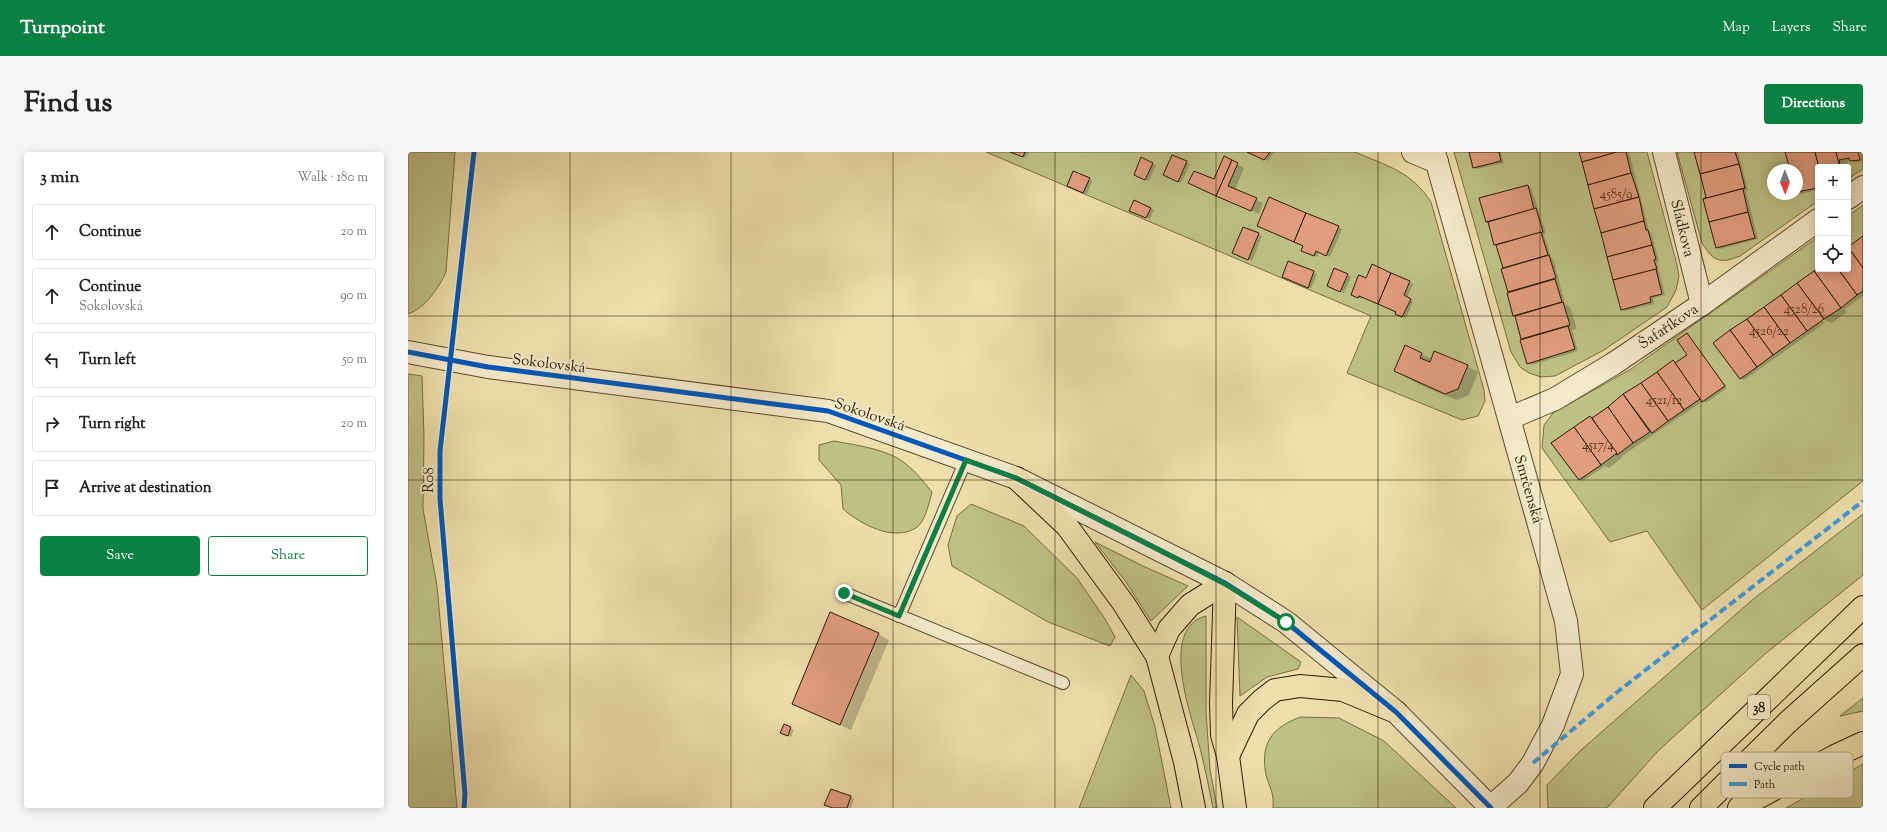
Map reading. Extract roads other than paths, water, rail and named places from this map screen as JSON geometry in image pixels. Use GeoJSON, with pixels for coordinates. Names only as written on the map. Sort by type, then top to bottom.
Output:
{"type":"FeatureCollection","features":[{"type":"Feature","properties":{"kind":"highway"},"geometry":{"type":"LineString","coordinates":[[1016,478],[1067,526],[1124,604],[1157,656],[1185,762],[1194,808]]}},
{"type":"Feature","properties":{"kind":"highway"},"geometry":{"type":"LineString","coordinates":[[1157,656],[1169,629],[1190,606],[1225,584]]}},
{"type":"Feature","properties":{"kind":"highway"},"geometry":{"type":"LineString","coordinates":[[1225,584],[1221,709],[1222,735],[1228,756],[1235,808]]}},
{"type":"Feature","properties":{"kind":"highway","name":"38"},"geometry":{"type":"LineString","coordinates":[[1655,808],[1863,607]]}},
{"type":"Feature","properties":{"kind":"highway","name":"38"},"geometry":{"type":"LineString","coordinates":[[1758,752],[1788,722],[1863,656]]}},
{"type":"Feature","properties":{"kind":"highway"},"geometry":{"type":"LineString","coordinates":[[1228,756],[1248,714],[1275,690],[1300,686],[1343,690],[1396,712]]}},
{"type":"Feature","properties":{"kind":"highway"},"geometry":{"type":"LineString","coordinates":[[1647,808],[1729,737]]}},
{"type":"Feature","properties":{"kind":"highway"},"geometry":{"type":"LineString","coordinates":[[1844,752],[1863,743]]}},
{"type":"Feature","properties":{"kind":"highway","name":"38"},"geometry":{"type":"LineString","coordinates":[[1701,808],[1721,788]]}},
{"type":"Feature","properties":{"kind":"highway"},"geometry":{"type":"LineString","coordinates":[[1739,808],[1757,798]]}},
{"type":"Feature","properties":{"kind":"street"},"geometry":{"type":"LineString","coordinates":[[1413,152],[1436,157]]}},
{"type":"Feature","properties":{"kind":"street","name":"Sládkova"},"geometry":{"type":"LineString","coordinates":[[1664,152],[1702,304]]}},
{"type":"Feature","properties":{"kind":"street","name":"Smrčenská"},"geometry":{"type":"LineString","coordinates":[[1436,157],[1566,621],[1572,674],[1553,725],[1533,762],[1518,783],[1491,808]]}},
{"type":"Feature","properties":{"kind":"street"},"geometry":{"type":"LineString","coordinates":[[1851,196],[1863,187]]}},
{"type":"Feature","properties":{"kind":"street","name":"Šafaříkova"},"geometry":{"type":"LineString","coordinates":[[1510,418],[1555,400],[1613,364],[1702,304],[1815,222]]}},
{"type":"Feature","properties":{"kind":"street","name":"Sokolovská"},"geometry":{"type":"LineString","coordinates":[[408,352],[488,367],[828,411],[1016,478],[1225,584],[1286,622],[1396,712],[1491,808]]}},
{"type":"Feature","properties":{"kind":"lane"},"geometry":{"type":"LineString","coordinates":[[899,616],[966,460]]}},
{"type":"Feature","properties":{"kind":"lane"},"geometry":{"type":"LineString","coordinates":[[844,593],[1063,683]]}}]}
